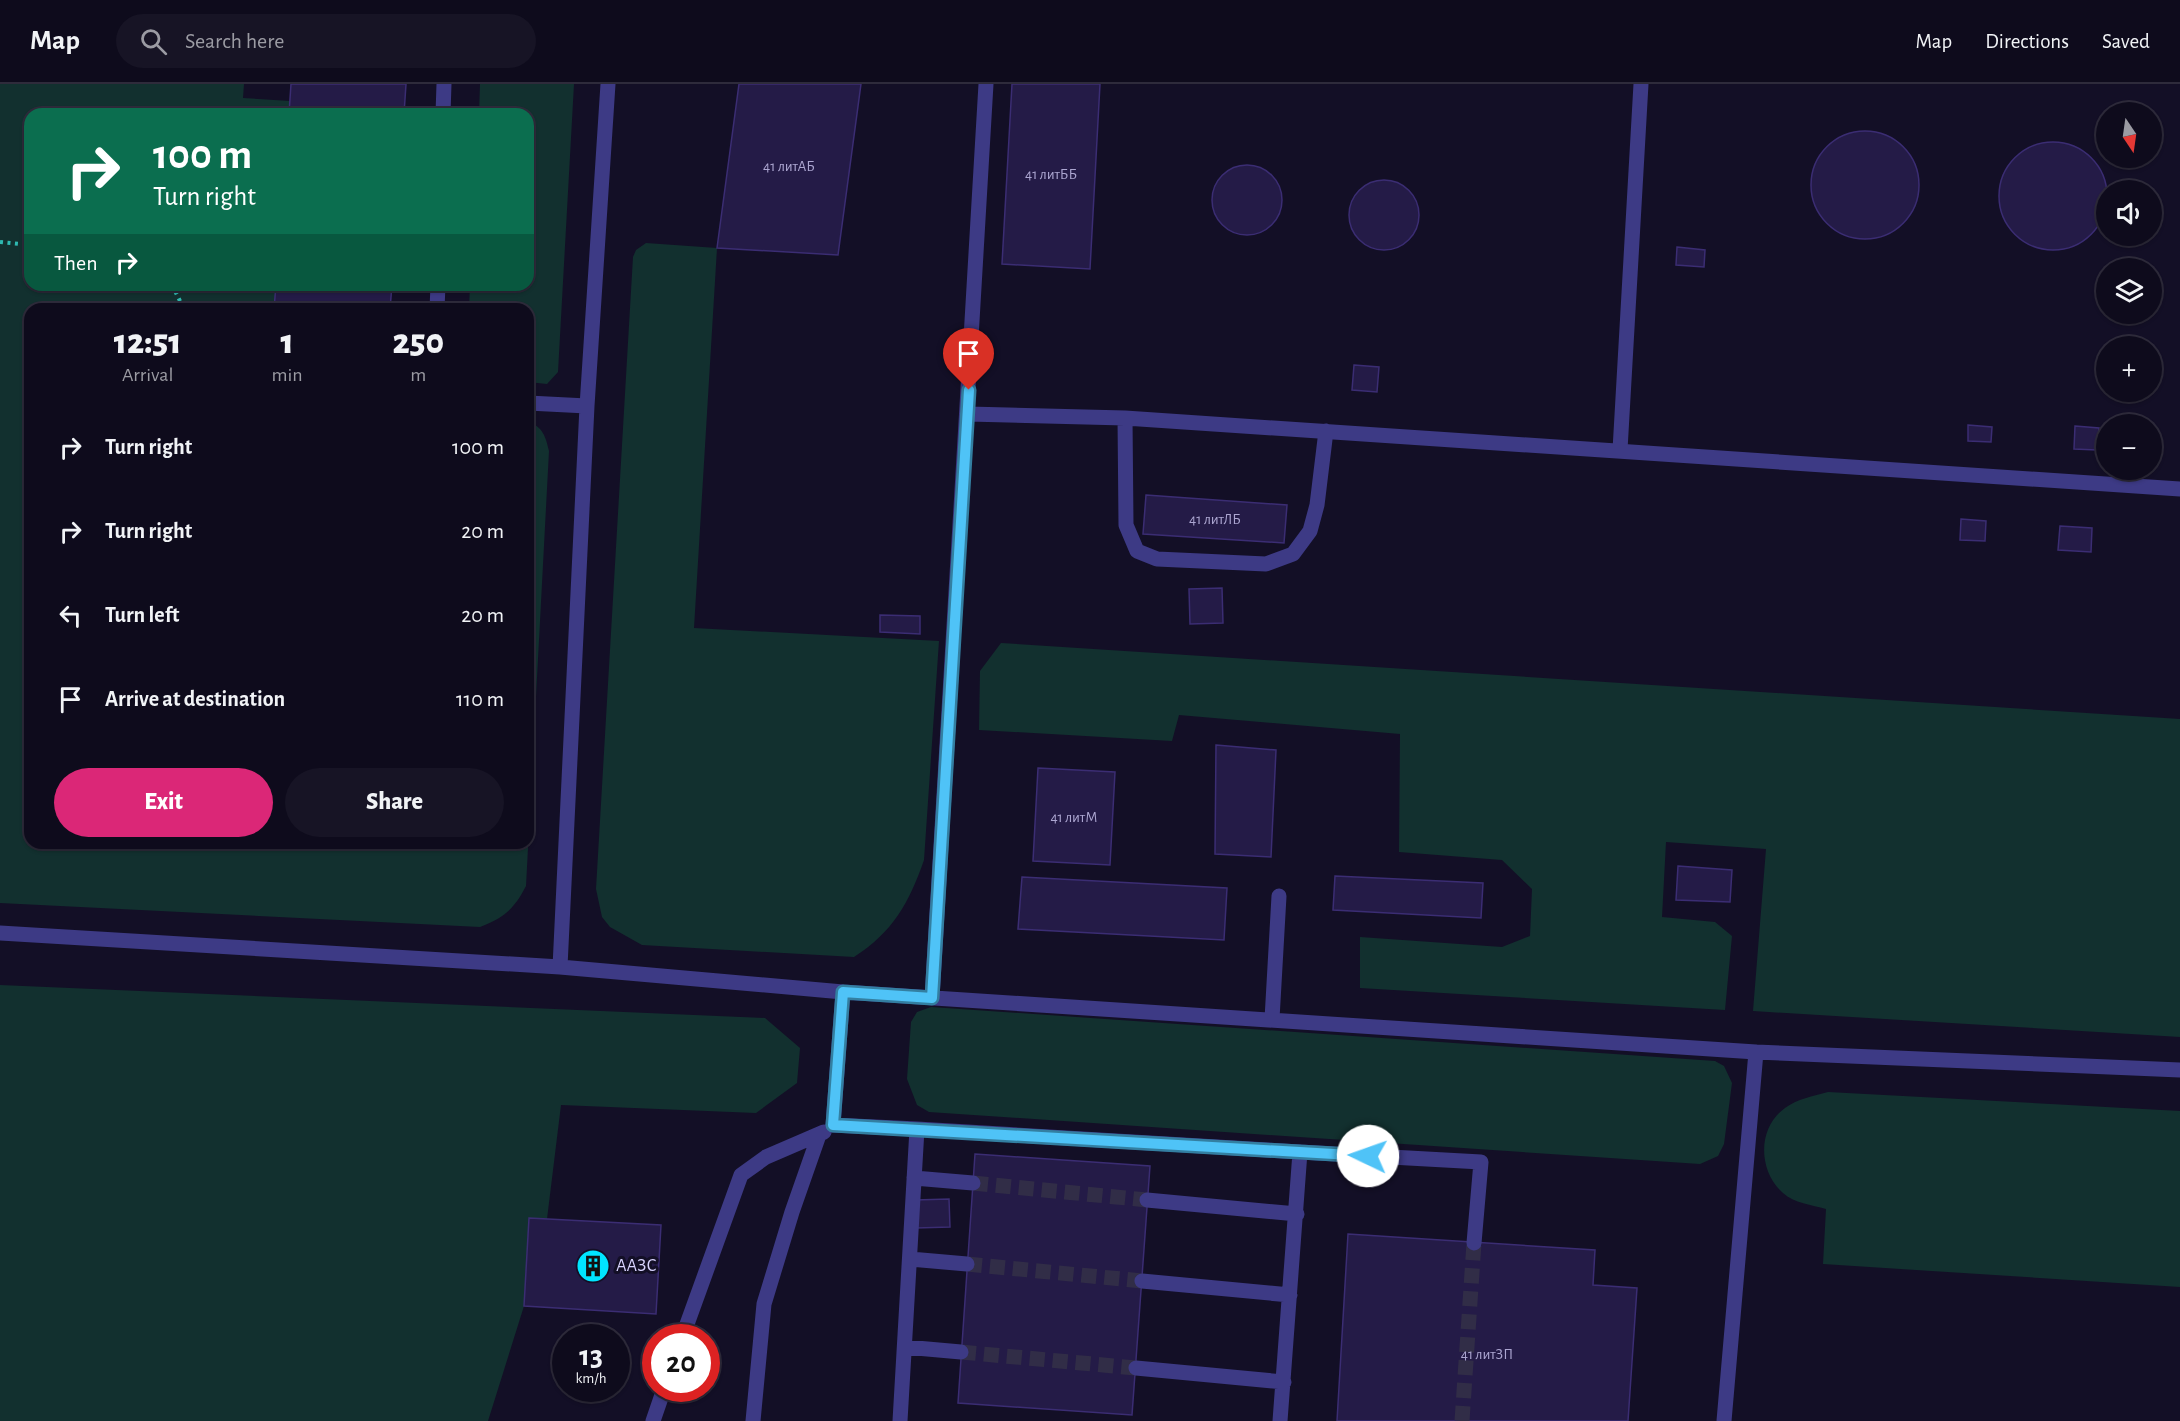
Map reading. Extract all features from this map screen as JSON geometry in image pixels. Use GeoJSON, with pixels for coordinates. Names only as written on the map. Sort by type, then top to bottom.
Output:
{"type":"FeatureCollection","features":[{"type":"Feature","properties":{"kind":"lane"},"geometry":{"type":"LineString","coordinates":[[443,108],[444,84]]}},
{"type":"Feature","properties":{"kind":"lane"},"geometry":{"type":"LineString","coordinates":[[560,967],[587,406],[608,84]]}},
{"type":"Feature","properties":{"kind":"lane"},"geometry":{"type":"LineString","coordinates":[[932,998],[986,84]]}},
{"type":"Feature","properties":{"kind":"lane"},"geometry":{"type":"LineString","coordinates":[[1620,450],[1641,84]]}},
{"type":"Feature","properties":{"kind":"lane"},"geometry":{"type":"LineString","coordinates":[[534,403],[587,406]]}},
{"type":"Feature","properties":{"kind":"lane"},"geometry":{"type":"LineString","coordinates":[[968,414],[1125,418],[2180,489]]}},
{"type":"Feature","properties":{"kind":"lane"},"geometry":{"type":"LineString","coordinates":[[1125,418],[1126,525],[1137,550],[1157,559],[1266,564],[1293,554],[1310,531],[1315,514],[1326,431]]}},
{"type":"Feature","properties":{"kind":"lane"},"geometry":{"type":"LineString","coordinates":[[1272,1019],[1279,896]]}},
{"type":"Feature","properties":{"kind":"lane"},"geometry":{"type":"LineString","coordinates":[[0,933],[560,967],[843,992],[1756,1052],[2180,1070]]}},
{"type":"Feature","properties":{"kind":"lane"},"geometry":{"type":"LineString","coordinates":[[833,1125],[843,992]]}},
{"type":"Feature","properties":{"kind":"lane"},"geometry":{"type":"LineString","coordinates":[[1724,1421],[1756,1052]]}},
{"type":"Feature","properties":{"kind":"lane"},"geometry":{"type":"LineString","coordinates":[[687,1324],[741,1175],[766,1157],[819,1136],[833,1125],[1481,1162],[1474,1243]]}},
{"type":"Feature","properties":{"kind":"lane"},"geometry":{"type":"LineString","coordinates":[[900,1421],[917,1129]]}},
{"type":"Feature","properties":{"kind":"lane"},"geometry":{"type":"LineString","coordinates":[[753,1421],[764,1304],[792,1212],[819,1136]]}},
{"type":"Feature","properties":{"kind":"lane"},"geometry":{"type":"LineString","coordinates":[[1280,1421],[1300,1152]]}},
{"type":"Feature","properties":{"kind":"lane"},"geometry":{"type":"LineString","coordinates":[[914,1178],[973,1183]]}},
{"type":"Feature","properties":{"kind":"lane"},"geometry":{"type":"LineString","coordinates":[[1147,1200],[1297,1214]]}},
{"type":"Feature","properties":{"kind":"lane"},"geometry":{"type":"LineString","coordinates":[[910,1259],[967,1264]]}},
{"type":"Feature","properties":{"kind":"lane"},"geometry":{"type":"LineString","coordinates":[[1142,1281],[1290,1295]]}},
{"type":"Feature","properties":{"kind":"lane"},"geometry":{"type":"LineString","coordinates":[[905,1347],[962,1352]]}},
{"type":"Feature","properties":{"kind":"lane"},"geometry":{"type":"LineString","coordinates":[[1136,1368],[1284,1382]]}},
{"type":"Feature","properties":{"kind":"lane"},"geometry":{"type":"LineString","coordinates":[[653,1421],[660,1402]]}},
{"type":"Feature","properties":{"kind":"path"},"geometry":{"type":"LineString","coordinates":[[0,242],[24,244]]}},
{"type":"Feature","properties":{"kind":"green space"},"geometry":{"type":"Polygon","coordinates":[[[0,84],[244,84],[243,98],[290,101],[289,108],[24,108],[24,291],[276,291],[274,303],[24,303],[24,849],[528,849],[526,886],[508,911],[496,920],[480,927],[0,903],[0,84]]]}},
{"type":"Feature","properties":{"kind":"green space"},"geometry":{"type":"Polygon","coordinates":[[[480,84],[574,84],[558,372],[547,384],[534,383],[534,303],[469,303],[470,291],[534,291],[534,108],[479,108],[480,84]]]}},
{"type":"Feature","properties":{"kind":"green space"},"geometry":{"type":"Polygon","coordinates":[[[646,243],[717,248],[694,628],[939,641],[924,860],[906,903],[898,915],[879,937],[854,957],[642,945],[610,927],[602,917],[596,889],[633,257],[636,250],[646,243]]]}},
{"type":"Feature","properties":{"kind":"green space"},"geometry":{"type":"Polygon","coordinates":[[[534,424],[545,437],[549,451],[534,735],[534,424]]]}},
{"type":"Feature","properties":{"kind":"green space"},"geometry":{"type":"Polygon","coordinates":[[[1001,643],[2180,719],[2180,1037],[1753,1011],[1766,849],[1666,842],[1662,917],[1715,922],[1732,936],[1725,1010],[1360,988],[1360,937],[1502,947],[1530,936],[1532,889],[1502,860],[1399,852],[1400,734],[1179,715],[1172,741],[979,730],[980,671],[1001,643]]]}},
{"type":"Feature","properties":{"kind":"green space"},"geometry":{"type":"Polygon","coordinates":[[[0,985],[765,1018],[800,1048],[797,1083],[756,1113],[561,1105],[547,1219],[529,1218],[524,1306],[488,1421],[0,1421],[0,985]]]}},
{"type":"Feature","properties":{"kind":"green space"},"geometry":{"type":"Polygon","coordinates":[[[931,1007],[1715,1061],[1724,1066],[1732,1083],[1724,1144],[1718,1156],[1700,1164],[929,1112],[917,1105],[907,1079],[911,1022],[917,1012],[931,1007]]]}},
{"type":"Feature","properties":{"kind":"green space"},"geometry":{"type":"Polygon","coordinates":[[[1828,1092],[2180,1111],[2180,1287],[1823,1264],[1826,1209],[1798,1201],[1783,1193],[1769,1173],[1764,1150],[1765,1138],[1776,1116],[1800,1100],[1828,1092]]]}},
{"type":"Feature","properties":{"kind":"building"},"geometry":{"type":"Polygon","coordinates":[[[291,84],[406,84],[404,108],[289,108],[291,84]]]}},
{"type":"Feature","properties":{"kind":"building"},"geometry":{"type":"Polygon","coordinates":[[[739,84],[861,84],[838,255],[717,248],[739,84]]]}},
{"type":"Feature","properties":{"kind":"building"},"geometry":{"type":"Polygon","coordinates":[[[1012,84],[1100,84],[1090,269],[1002,264],[1012,84]]]}},
{"type":"Feature","properties":{"kind":"building"},"geometry":{"type":"Polygon","coordinates":[[[1865,131],[1886,135],[1904,146],[1915,164],[1919,185],[1915,206],[1904,224],[1886,235],[1865,239],[1844,235],[1826,224],[1815,206],[1811,185],[1815,164],[1826,146],[1844,135],[1865,131]]]}},
{"type":"Feature","properties":{"kind":"building"},"geometry":{"type":"Polygon","coordinates":[[[2053,142],[2074,146],[2091,158],[2104,180],[2096,180],[2096,228],[2074,246],[2053,250],[2032,246],[2015,234],[2003,217],[1999,196],[2003,175],[2015,158],[2032,146],[2053,142]]]}},
{"type":"Feature","properties":{"kind":"building"},"geometry":{"type":"Polygon","coordinates":[[[1240,165],[1254,165],[1267,171],[1276,180],[1282,193],[1280,213],[1272,225],[1254,235],[1240,235],[1227,229],[1218,220],[1212,207],[1212,193],[1218,180],[1227,171],[1240,165]]]}},
{"type":"Feature","properties":{"kind":"building"},"geometry":{"type":"Polygon","coordinates":[[[1391,180],[1404,186],[1413,195],[1417,201],[1419,215],[1417,229],[1409,240],[1398,248],[1377,250],[1359,240],[1351,229],[1349,208],[1359,190],[1370,182],[1391,180]]]}},
{"type":"Feature","properties":{"kind":"building"},"geometry":{"type":"Polygon","coordinates":[[[1677,247],[1705,250],[1704,267],[1676,265],[1677,247]]]}},
{"type":"Feature","properties":{"kind":"building"},"geometry":{"type":"Polygon","coordinates":[[[276,291],[392,291],[390,303],[274,303],[276,291]]]}},
{"type":"Feature","properties":{"kind":"building"},"geometry":{"type":"Polygon","coordinates":[[[1354,365],[1379,367],[1377,392],[1352,390],[1354,365]]]}},
{"type":"Feature","properties":{"kind":"building"},"geometry":{"type":"Polygon","coordinates":[[[1968,425],[1992,427],[1991,442],[1968,441],[1968,425]]]}},
{"type":"Feature","properties":{"kind":"building"},"geometry":{"type":"Polygon","coordinates":[[[2075,426],[2096,428],[2096,450],[2074,449],[2075,426]]]}},
{"type":"Feature","properties":{"kind":"building"},"geometry":{"type":"Polygon","coordinates":[[[1146,495],[1287,505],[1284,543],[1143,534],[1146,495]]]}},
{"type":"Feature","properties":{"kind":"building"},"geometry":{"type":"Polygon","coordinates":[[[1961,519],[1986,521],[1985,541],[1960,540],[1961,519]]]}},
{"type":"Feature","properties":{"kind":"building"},"geometry":{"type":"Polygon","coordinates":[[[2060,526],[2092,528],[2091,552],[2058,550],[2060,526]]]}},
{"type":"Feature","properties":{"kind":"building"},"geometry":{"type":"Polygon","coordinates":[[[1222,588],[1223,623],[1190,624],[1189,589],[1222,588]]]}},
{"type":"Feature","properties":{"kind":"building"},"geometry":{"type":"Polygon","coordinates":[[[880,615],[920,616],[920,634],[880,632],[880,615]]]}},
{"type":"Feature","properties":{"kind":"building"},"geometry":{"type":"Polygon","coordinates":[[[1216,745],[1276,750],[1271,857],[1215,854],[1216,745]]]}},
{"type":"Feature","properties":{"kind":"building"},"geometry":{"type":"Polygon","coordinates":[[[1038,768],[1115,772],[1110,865],[1033,861],[1038,768]]]}},
{"type":"Feature","properties":{"kind":"building"},"geometry":{"type":"Polygon","coordinates":[[[1678,866],[1732,870],[1730,902],[1676,900],[1678,866]]]}},
{"type":"Feature","properties":{"kind":"building"},"geometry":{"type":"Polygon","coordinates":[[[1335,876],[1483,883],[1481,918],[1333,910],[1335,876]]]}},
{"type":"Feature","properties":{"kind":"building"},"geometry":{"type":"Polygon","coordinates":[[[1022,877],[1227,888],[1224,940],[1018,929],[1022,877]]]}},
{"type":"Feature","properties":{"kind":"building"},"geometry":{"type":"Polygon","coordinates":[[[975,1154],[1150,1166],[1132,1415],[958,1403],[975,1154]]]}},
{"type":"Feature","properties":{"kind":"building"},"geometry":{"type":"Polygon","coordinates":[[[949,1199],[950,1227],[916,1228],[915,1200],[949,1199]]]}},
{"type":"Feature","properties":{"kind":"building","name":"ААЗС"},"geometry":{"type":"Polygon","coordinates":[[[529,1218],[661,1225],[656,1314],[524,1306],[529,1218]]]}},
{"type":"Feature","properties":{"kind":"building"},"geometry":{"type":"Polygon","coordinates":[[[1348,1234],[1595,1250],[1593,1285],[1637,1288],[1628,1421],[1337,1421],[1348,1234]]]}},
{"type":"Feature","properties":{"kind":"tunnel"},"geometry":{"type":"LineString","coordinates":[[973,1183],[1147,1200]]}},
{"type":"Feature","properties":{"kind":"tunnel"},"geometry":{"type":"LineString","coordinates":[[1462,1421],[1474,1243]]}},
{"type":"Feature","properties":{"kind":"tunnel"},"geometry":{"type":"LineString","coordinates":[[967,1264],[1142,1281]]}},
{"type":"Feature","properties":{"kind":"tunnel"},"geometry":{"type":"LineString","coordinates":[[961,1352],[1136,1368]]}},
{"type":"Feature","properties":{"kind":"place","name":"ААЗС"},"geometry":{"type":"Point","coordinates":[593,1266]}},
{"type":"Feature","properties":{"kind":"route"},"geometry":{"type":"LineString","coordinates":[[969,390],[932,998],[843,992],[833,1125],[1368,1156]]}}]}
